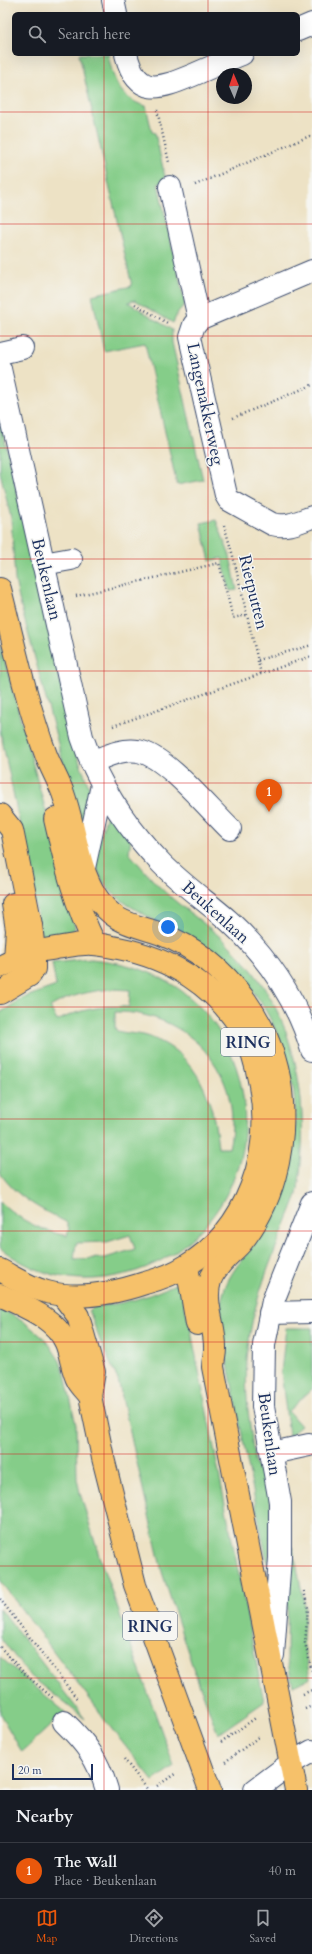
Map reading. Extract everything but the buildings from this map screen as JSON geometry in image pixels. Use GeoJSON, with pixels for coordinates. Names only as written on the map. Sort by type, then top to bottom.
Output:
{"type":"FeatureCollection","features":[{"type":"Feature","properties":{"kind":"main road","name":"Beukenlaan"},"geometry":{"type":"LineString","coordinates":[[0,589],[23,681],[46,756],[63,792],[84,868],[94,894],[111,914],[122,922],[161,934],[207,960],[245,999],[258,1019],[270,1043],[277,1070],[282,1100],[283,1130],[280,1159],[263,1209],[254,1226],[215,1271],[210,1281],[208,1294],[216,1348],[212,1367]]}},
{"type":"Feature","properties":{"kind":"main road","name":"Beukenlaan"},"geometry":{"type":"LineString","coordinates":[[46,756],[50,796],[63,853],[85,923],[95,944]]}},
{"type":"Feature","properties":{"kind":"main road"},"geometry":{"type":"LineString","coordinates":[[0,815],[12,830],[31,924],[16,959]]}},
{"type":"Feature","properties":{"kind":"main road"},"geometry":{"type":"LineString","coordinates":[[0,838],[17,930],[16,959]]}},
{"type":"Feature","properties":{"kind":"main road","name":"RING"},"geometry":{"type":"LineString","coordinates":[[0,1270],[28,1285],[45,1292],[63,1296],[104,1293],[121,1290],[158,1279],[187,1266],[214,1244],[235,1219],[255,1174],[261,1155],[264,1131],[263,1103],[252,1054],[244,1034],[221,1002],[191,977],[175,966],[141,953],[95,944],[85,944],[16,959]]}},
{"type":"Feature","properties":{"kind":"main road"},"geometry":{"type":"LineString","coordinates":[[0,993],[30,975],[34,969],[16,959]]}},
{"type":"Feature","properties":{"kind":"main road","name":"Beukenlaan"},"geometry":{"type":"LineString","coordinates":[[187,1266],[202,1352],[212,1367],[291,1763]]}},
{"type":"Feature","properties":{"kind":"main road","name":"RING"},"geometry":{"type":"LineString","coordinates":[[0,1295],[51,1322],[59,1330],[66,1342],[78,1380],[90,1396]]}},
{"type":"Feature","properties":{"kind":"main road","name":"RING"},"geometry":{"type":"LineString","coordinates":[[63,1296],[78,1316],[94,1372],[90,1396],[103,1458],[135,1585],[207,1783]]}},
{"type":"Feature","properties":{"kind":"main road","name":"RING"},"geometry":{"type":"LineString","coordinates":[[291,1763],[296,1790]]}},
{"type":"Feature","properties":{"kind":"street"},"geometry":{"type":"LineString","coordinates":[[113,0],[116,12]]}},
{"type":"Feature","properties":{"kind":"street"},"geometry":{"type":"LineString","coordinates":[[300,29],[312,24]]}},
{"type":"Feature","properties":{"kind":"street"},"geometry":{"type":"LineString","coordinates":[[127,56],[132,73],[154,95],[166,85],[237,56]]}},
{"type":"Feature","properties":{"kind":"street","name":"Langenakkerweg"},"geometry":{"type":"LineString","coordinates":[[171,191],[199,319],[194,325],[190,340],[226,496],[240,508],[272,524],[280,526],[292,524],[312,517]]}},
{"type":"Feature","properties":{"kind":"street"},"geometry":{"type":"LineString","coordinates":[[199,319],[312,271]]}},
{"type":"Feature","properties":{"kind":"street"},"geometry":{"type":"LineString","coordinates":[[0,353],[22,348]]}},
{"type":"Feature","properties":{"kind":"street","name":"Beukenlaan"},"geometry":{"type":"LineString","coordinates":[[0,369],[82,737],[91,762],[102,786],[128,823],[162,864],[194,894],[229,921],[269,964],[284,986],[297,1012],[312,1050]]}},
{"type":"Feature","properties":{"kind":"street"},"geometry":{"type":"LineString","coordinates":[[43,564],[71,559]]}},
{"type":"Feature","properties":{"kind":"street"},"geometry":{"type":"LineString","coordinates":[[91,762],[120,752],[137,750],[151,754],[165,764],[230,829]]}},
{"type":"Feature","properties":{"kind":"street"},"geometry":{"type":"LineString","coordinates":[[84,868],[102,786]]}},
{"type":"Feature","properties":{"kind":"street","name":"Beukenlaan"},"geometry":{"type":"LineString","coordinates":[[272,1672],[280,1558],[280,1502],[263,1406],[264,1345],[270,1313],[282,1276],[312,1203]]}},
{"type":"Feature","properties":{"kind":"street"},"geometry":{"type":"LineString","coordinates":[[270,1313],[312,1312]]}},
{"type":"Feature","properties":{"kind":"street"},"geometry":{"type":"LineString","coordinates":[[272,1453],[309,1445]]}},
{"type":"Feature","properties":{"kind":"street"},"geometry":{"type":"LineString","coordinates":[[64,1722],[82,1739],[93,1754],[101,1770],[107,1790]]}},
{"type":"Feature","properties":{"kind":"street"},"geometry":{"type":"LineString","coordinates":[[255,1790],[291,1763],[312,1751]]}},
{"type":"Feature","properties":{"kind":"path"},"geometry":{"type":"LineString","coordinates":[[154,95],[173,180],[171,191]]}},
{"type":"Feature","properties":{"kind":"path"},"geometry":{"type":"LineString","coordinates":[[171,191],[312,135]]}},
{"type":"Feature","properties":{"kind":"path"},"geometry":{"type":"LineString","coordinates":[[135,304],[176,328]]}},
{"type":"Feature","properties":{"kind":"path"},"geometry":{"type":"LineString","coordinates":[[227,421],[312,385]]}},
{"type":"Feature","properties":{"kind":"path","name":"Rietputten"},"geometry":{"type":"LineString","coordinates":[[224,522],[224,527],[234,556],[261,674]]}},
{"type":"Feature","properties":{"kind":"path"},"geometry":{"type":"LineString","coordinates":[[52,602],[219,563],[233,618],[247,615]]}},
{"type":"Feature","properties":{"kind":"path"},"geometry":{"type":"LineString","coordinates":[[258,660],[312,645]]}},
{"type":"Feature","properties":{"kind":"path"},"geometry":{"type":"LineString","coordinates":[[82,737],[312,656]]}},
{"type":"Feature","properties":{"kind":"path"},"geometry":{"type":"LineString","coordinates":[[0,1598],[80,1703]]}},
{"type":"Feature","properties":{"kind":"path"},"geometry":{"type":"LineString","coordinates":[[207,1783],[269,1728],[312,1706]]}},
{"type":"Feature","properties":{"kind":"path"},"geometry":{"type":"LineString","coordinates":[[221,1742],[259,1716]]}},
{"type":"Feature","properties":{"kind":"path"},"geometry":{"type":"LineString","coordinates":[[119,1753],[148,1790]]}},
{"type":"Feature","properties":{"kind":"path"},"geometry":{"type":"LineString","coordinates":[[157,1786],[175,1774]]}},
{"type":"Feature","properties":{"kind":"green space"},"geometry":{"type":"Polygon","coordinates":[[[79,56],[108,56],[112,72],[119,87],[129,98],[146,106],[152,132],[155,133],[166,181],[158,184],[185,304],[178,312],[173,323],[135,300],[128,302],[172,330],[172,342],[203,480],[177,485],[145,343],[104,351],[92,295],[132,286],[79,56]]]}},
{"type":"Feature","properties":{"kind":"green space"},"geometry":{"type":"Polygon","coordinates":[[[0,419],[77,755],[93,798],[81,829],[15,580],[11,518],[0,472],[0,419]]]}},
{"type":"Feature","properties":{"kind":"green space"},"geometry":{"type":"Polygon","coordinates":[[[216,520],[230,556],[237,590],[230,591],[222,558],[210,561],[201,523],[216,520]]]}},
{"type":"Feature","properties":{"kind":"green space"},"geometry":{"type":"Polygon","coordinates":[[[0,644],[56,848],[75,927],[72,932],[41,937],[26,854],[0,730],[0,644]]]}},
{"type":"Feature","properties":{"kind":"green space"},"geometry":{"type":"Polygon","coordinates":[[[108,811],[131,837],[129,853],[151,878],[174,900],[231,947],[254,973],[272,1001],[285,1030],[295,1062],[300,1094],[302,1127],[301,1161],[297,1195],[264,1280],[256,1306],[250,1333],[247,1362],[247,1392],[256,1466],[259,1472],[271,1483],[269,1571],[221,1329],[221,1311],[223,1296],[227,1284],[240,1262],[266,1226],[278,1204],[286,1180],[292,1156],[295,1131],[295,1106],[292,1081],[286,1056],[277,1033],[259,999],[241,977],[228,967],[121,900],[105,885],[100,876],[96,860],[100,838],[108,811]]]}},
{"type":"Feature","properties":{"kind":"green space"},"geometry":{"type":"Polygon","coordinates":[[[91,959],[117,963],[155,975],[178,988],[188,996],[212,1022],[230,1051],[241,1084],[245,1117],[242,1151],[232,1183],[215,1213],[191,1239],[166,1258],[127,1274],[85,1279],[55,1275],[27,1265],[0,1248],[0,1201],[15,1214],[40,1228],[67,1236],[69,1228],[66,1222],[21,1196],[0,1173],[0,1013],[23,998],[56,986],[52,963],[91,959]],[[113,989],[80,994],[65,999],[50,1007],[57,1021],[74,1013],[101,1007],[129,1007],[130,990],[113,989]],[[115,1012],[115,1028],[117,1031],[150,1037],[167,1045],[181,1055],[201,1082],[208,1097],[213,1113],[218,1148],[229,1148],[232,1121],[229,1095],[220,1072],[206,1052],[188,1035],[166,1022],[142,1015],[115,1012]],[[130,1235],[107,1242],[76,1243],[74,1259],[105,1258],[135,1249],[130,1235]]]}},
{"type":"Feature","properties":{"kind":"green space"},"geometry":{"type":"Polygon","coordinates":[[[179,1283],[191,1331],[264,1702],[218,1734],[192,1665],[162,1572],[118,1380],[101,1343],[89,1311],[94,1307],[126,1302],[147,1296],[179,1283]]]}},
{"type":"Feature","properties":{"kind":"green space"},"geometry":{"type":"Polygon","coordinates":[[[0,1309],[22,1320],[47,1341],[60,1361],[65,1374],[76,1425],[77,1479],[80,1493],[100,1559],[174,1766],[153,1781],[103,1718],[0,1581],[0,1309]]]}},
{"type":"Feature","properties":{"kind":"green space"},"geometry":{"type":"Polygon","coordinates":[[[286,1328],[312,1328],[312,1389],[288,1411],[301,1426],[289,1436],[281,1372],[286,1328]]]}},
{"type":"Feature","properties":{"kind":"green space"},"geometry":{"type":"Polygon","coordinates":[[[290,1546],[293,1548],[305,1607],[303,1641],[310,1678],[293,1686],[287,1660],[288,1548],[290,1546]]]}},
{"type":"Feature","properties":{"kind":"green space"},"geometry":{"type":"Polygon","coordinates":[[[0,1608],[85,1719],[28,1674],[0,1637],[0,1608]]]}},
{"type":"Feature","properties":{"kind":"green space"},"geometry":{"type":"Polygon","coordinates":[[[0,1657],[65,1712],[22,1752],[0,1714],[0,1657]]]}},
{"type":"Feature","properties":{"kind":"place","name":"The Wall"},"geometry":{"type":"Point","coordinates":[269,812]}}]}
